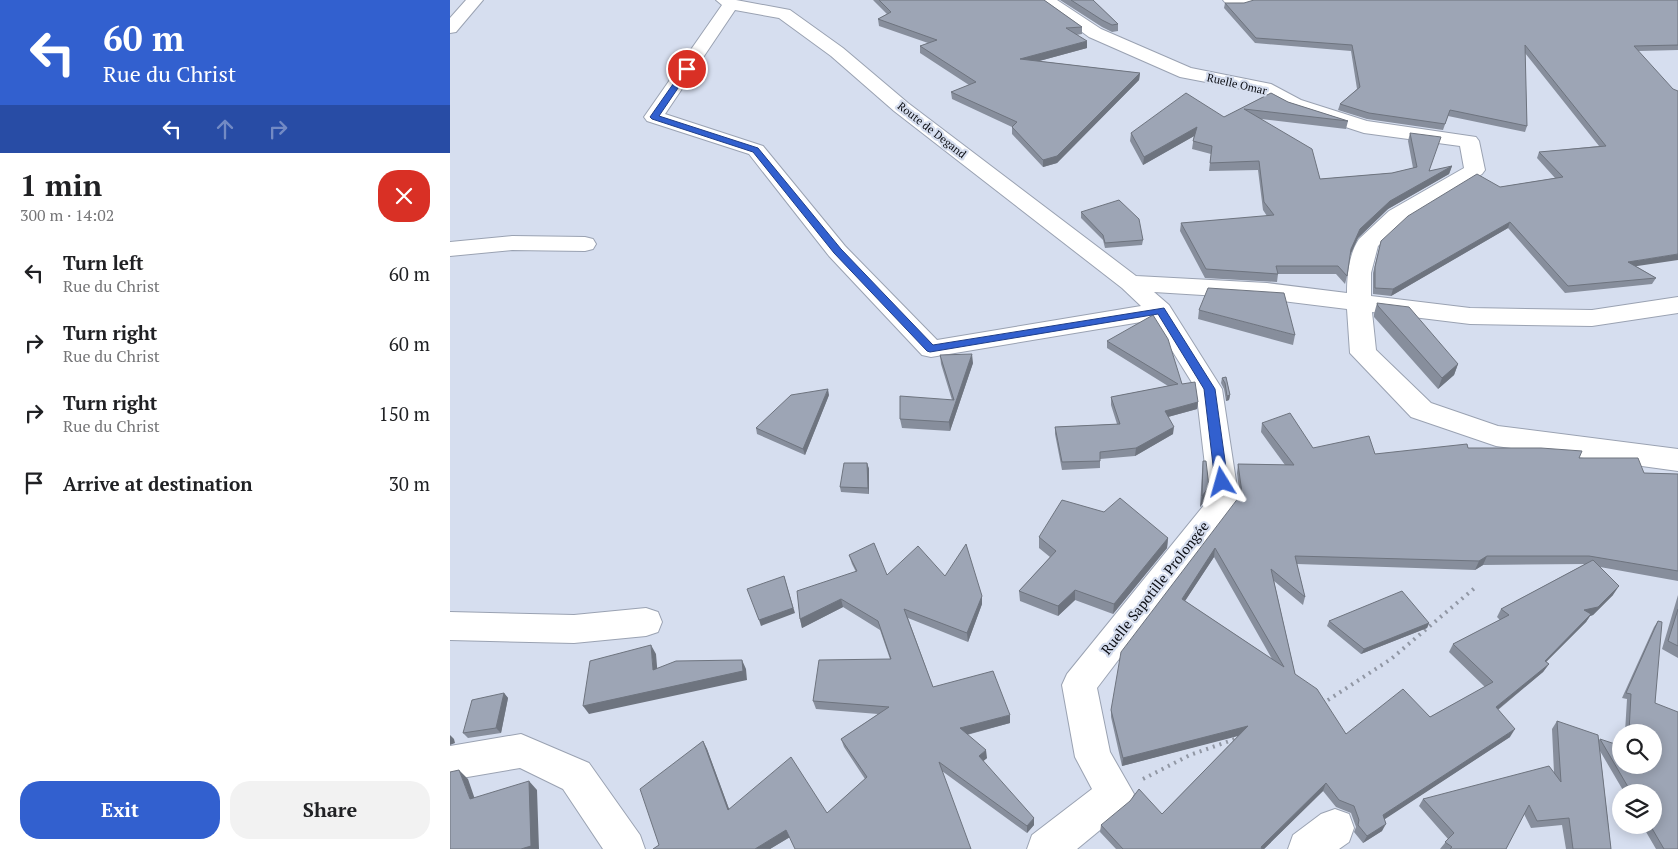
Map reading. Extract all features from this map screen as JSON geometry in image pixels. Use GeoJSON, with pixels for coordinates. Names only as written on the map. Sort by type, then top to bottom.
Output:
{"type":"FeatureCollection","features":[{"type":"Feature","properties":{"kind":"street"},"geometry":{"type":"LineString","coordinates":[[450,28],[475,0]]}},
{"type":"Feature","properties":{"kind":"street","name":"Ruelle Omar"},"geometry":{"type":"LineString","coordinates":[[1046,0],[1095,33],[1186,73],[1264,88],[1294,104],[1364,127],[1469,140],[1475,170],[1397,216],[1367,244],[1359,273],[1359,303]]}},
{"type":"Feature","properties":{"kind":"street"},"geometry":{"type":"LineString","coordinates":[[1232,0],[1238,3],[1246,0]]}},
{"type":"Feature","properties":{"kind":"street"},"geometry":{"type":"LineString","coordinates":[[728,2],[654,117],[756,150],[837,251],[930,348],[1160,311]]}},
{"type":"Feature","properties":{"kind":"street","name":"Route de Degand"},"geometry":{"type":"LineString","coordinates":[[728,2],[784,14],[837,52],[901,107],[1130,283]]}},
{"type":"Feature","properties":{"kind":"street"},"geometry":{"type":"LineString","coordinates":[[450,250],[512,243],[585,244]]}},
{"type":"Feature","properties":{"kind":"street"},"geometry":{"type":"LineString","coordinates":[[1130,283],[1267,291],[1470,316],[1592,318],[1678,305]]}},
{"type":"Feature","properties":{"kind":"street","name":"Ruelle Sapotille Prolongée"},"geometry":{"type":"LineString","coordinates":[[1114,794],[1093,757],[1079,685],[1224,501],[1209,389],[1160,311],[1130,283]]}},
{"type":"Feature","properties":{"kind":"street"},"geometry":{"type":"LineString","coordinates":[[1359,303],[1363,352],[1421,410],[1496,436],[1678,460]]}},
{"type":"Feature","properties":{"kind":"street"},"geometry":{"type":"LineString","coordinates":[[450,626],[574,629],[646,622]]}},
{"type":"Feature","properties":{"kind":"street"},"geometry":{"type":"LineString","coordinates":[[450,763],[521,752],[576,776],[626,849]]}},
{"type":"Feature","properties":{"kind":"street"},"geometry":{"type":"LineString","coordinates":[[1046,849],[1114,794]]}},
{"type":"Feature","properties":{"kind":"path"},"geometry":{"type":"LineString","coordinates":[[1320,705],[1391,659],[1477,586]]}},
{"type":"Feature","properties":{"kind":"path"},"geometry":{"type":"LineString","coordinates":[[1114,794],[1190,755],[1245,736]]}},
{"type":"Feature","properties":{"kind":"building"},"geometry":{"type":"Polygon","coordinates":[[[879,0],[1044,0],[1082,27],[1066,28],[1087,41],[1020,59],[1140,73],[1057,156],[1043,160],[1012,127],[1017,122],[951,92],[976,82],[920,46],[937,40],[878,19],[891,12],[879,0]]]}},
{"type":"Feature","properties":{"kind":"building"},"geometry":{"type":"Polygon","coordinates":[[[1071,0],[1093,0],[1118,24],[1112,25],[1102,20],[1071,0]]]}},
{"type":"Feature","properties":{"kind":"building"},"geometry":{"type":"Polygon","coordinates":[[[1254,0],[1678,0],[1678,45],[1634,46],[1673,89],[1678,91],[1678,254],[1628,262],[1656,278],[1568,286],[1510,222],[1393,289],[1375,288],[1375,267],[1381,241],[1408,216],[1477,174],[1500,187],[1563,177],[1539,152],[1606,146],[1525,45],[1527,126],[1450,110],[1445,124],[1369,113],[1340,104],[1360,87],[1352,45],[1256,38],[1225,3],[1244,3],[1254,0]]]}},
{"type":"Feature","properties":{"kind":"building"},"geometry":{"type":"Polygon","coordinates":[[[1186,93],[1224,117],[1271,93],[1288,102],[1348,121],[1244,109],[1312,149],[1320,179],[1392,173],[1417,167],[1410,133],[1441,137],[1429,171],[1452,166],[1390,201],[1360,229],[1351,249],[1347,276],[1338,266],[1276,266],[1278,274],[1206,269],[1181,223],[1274,215],[1264,202],[1259,161],[1210,163],[1212,146],[1193,141],[1197,127],[1144,157],[1131,133],[1186,93]]]}},
{"type":"Feature","properties":{"kind":"building"},"geometry":{"type":"Polygon","coordinates":[[[1119,200],[1139,219],[1143,240],[1105,243],[1103,235],[1081,212],[1119,200]]]}},
{"type":"Feature","properties":{"kind":"building"},"geometry":{"type":"Polygon","coordinates":[[[1208,288],[1284,293],[1295,335],[1199,310],[1208,288]]]}},
{"type":"Feature","properties":{"kind":"building"},"geometry":{"type":"Polygon","coordinates":[[[1377,303],[1409,307],[1458,364],[1442,378],[1377,303]]]}},
{"type":"Feature","properties":{"kind":"building"},"geometry":{"type":"Polygon","coordinates":[[[1153,315],[1168,339],[1182,384],[1195,382],[1198,402],[1165,411],[1174,427],[1136,448],[1100,452],[1100,461],[1062,462],[1055,427],[1120,424],[1111,397],[1178,384],[1107,341],[1153,315]]]}},
{"type":"Feature","properties":{"kind":"building"},"geometry":{"type":"Polygon","coordinates":[[[972,354],[949,422],[900,419],[900,396],[954,400],[940,355],[972,354]]]}},
{"type":"Feature","properties":{"kind":"building"},"geometry":{"type":"Polygon","coordinates":[[[1226,377],[1230,395],[1227,396],[1225,383],[1222,378],[1226,377]]]}},
{"type":"Feature","properties":{"kind":"building"},"geometry":{"type":"Polygon","coordinates":[[[828,389],[803,449],[756,428],[791,395],[828,389]]]}},
{"type":"Feature","properties":{"kind":"building"},"geometry":{"type":"Polygon","coordinates":[[[1290,413],[1313,448],[1369,436],[1375,454],[1467,444],[1468,448],[1541,448],[1582,451],[1579,458],[1638,458],[1644,473],[1678,474],[1678,571],[1589,556],[1487,556],[1479,561],[1295,556],[1305,597],[1271,569],[1295,674],[1317,689],[1346,734],[1403,689],[1430,717],[1493,682],[1453,644],[1509,615],[1501,609],[1593,560],[1619,586],[1598,607],[1584,610],[1591,614],[1545,661],[1549,664],[1496,707],[1515,729],[1383,815],[1386,824],[1367,836],[1358,825],[1359,820],[1354,806],[1339,800],[1326,783],[1261,847],[1262,849],[1123,849],[1101,825],[1130,801],[1139,789],[1162,814],[1248,726],[1123,758],[1111,710],[1121,652],[1242,493],[1238,464],[1294,465],[1262,423],[1290,413]],[[1215,548],[1182,599],[1284,667],[1215,548]]]}},
{"type":"Feature","properties":{"kind":"building"},"geometry":{"type":"Polygon","coordinates":[[[1203,461],[1206,461],[1209,487],[1202,496],[1203,461]]]}},
{"type":"Feature","properties":{"kind":"building"},"geometry":{"type":"Polygon","coordinates":[[[844,463],[867,463],[868,488],[840,487],[844,463]]]}},
{"type":"Feature","properties":{"kind":"building"},"geometry":{"type":"Polygon","coordinates":[[[1120,498],[1168,538],[1114,604],[1075,590],[1058,606],[1019,591],[1056,551],[1039,537],[1062,500],[1104,512],[1120,498]]]}},
{"type":"Feature","properties":{"kind":"building"},"geometry":{"type":"Polygon","coordinates":[[[874,543],[887,575],[918,546],[945,576],[966,544],[982,596],[967,633],[904,609],[933,687],[993,671],[1010,715],[960,728],[986,750],[979,756],[1034,818],[1027,826],[939,762],[971,849],[795,849],[786,830],[755,849],[653,849],[659,845],[640,789],[703,741],[728,810],[791,757],[827,813],[867,777],[841,739],[889,707],[813,701],[819,660],[891,659],[878,621],[841,599],[800,619],[797,591],[857,571],[849,555],[874,543]]]}},
{"type":"Feature","properties":{"kind":"building"},"geometry":{"type":"Polygon","coordinates":[[[784,576],[793,608],[759,620],[747,589],[784,576]]]}},
{"type":"Feature","properties":{"kind":"building"},"geometry":{"type":"Polygon","coordinates":[[[1402,591],[1429,623],[1364,649],[1329,621],[1402,591]]]}},
{"type":"Feature","properties":{"kind":"building"},"geometry":{"type":"Polygon","coordinates":[[[1678,609],[1678,646],[1668,641],[1678,609]]]}},
{"type":"Feature","properties":{"kind":"building"},"geometry":{"type":"Polygon","coordinates":[[[1658,621],[1662,622],[1655,703],[1678,712],[1678,849],[1664,849],[1655,834],[1662,834],[1662,784],[1626,784],[1620,774],[1662,774],[1662,724],[1629,724],[1631,694],[1626,693],[1658,621]]]}},
{"type":"Feature","properties":{"kind":"building"},"geometry":{"type":"Polygon","coordinates":[[[651,645],[653,670],[676,661],[742,660],[743,671],[583,706],[590,661],[651,645]]]}},
{"type":"Feature","properties":{"kind":"building"},"geometry":{"type":"Polygon","coordinates":[[[504,693],[496,728],[463,733],[472,700],[504,693]]]}},
{"type":"Feature","properties":{"kind":"building"},"geometry":{"type":"Polygon","coordinates":[[[1557,721],[1598,735],[1611,849],[1573,849],[1569,818],[1537,821],[1529,805],[1506,849],[1450,849],[1452,847],[1445,842],[1454,833],[1423,799],[1549,766],[1561,782],[1557,721]]]}},
{"type":"Feature","properties":{"kind":"building"},"geometry":{"type":"Polygon","coordinates":[[[1600,739],[1612,743],[1612,760],[1600,739]]]}},
{"type":"Feature","properties":{"kind":"building"},"geometry":{"type":"Polygon","coordinates":[[[459,770],[470,799],[529,781],[531,846],[521,849],[450,849],[450,772],[459,770]]]}},
{"type":"Feature","properties":{"kind":"route"},"geometry":{"type":"LineString","coordinates":[[687,69],[654,117],[756,150],[837,251],[930,348],[1160,311],[1209,389],[1222,482]]}}]}
